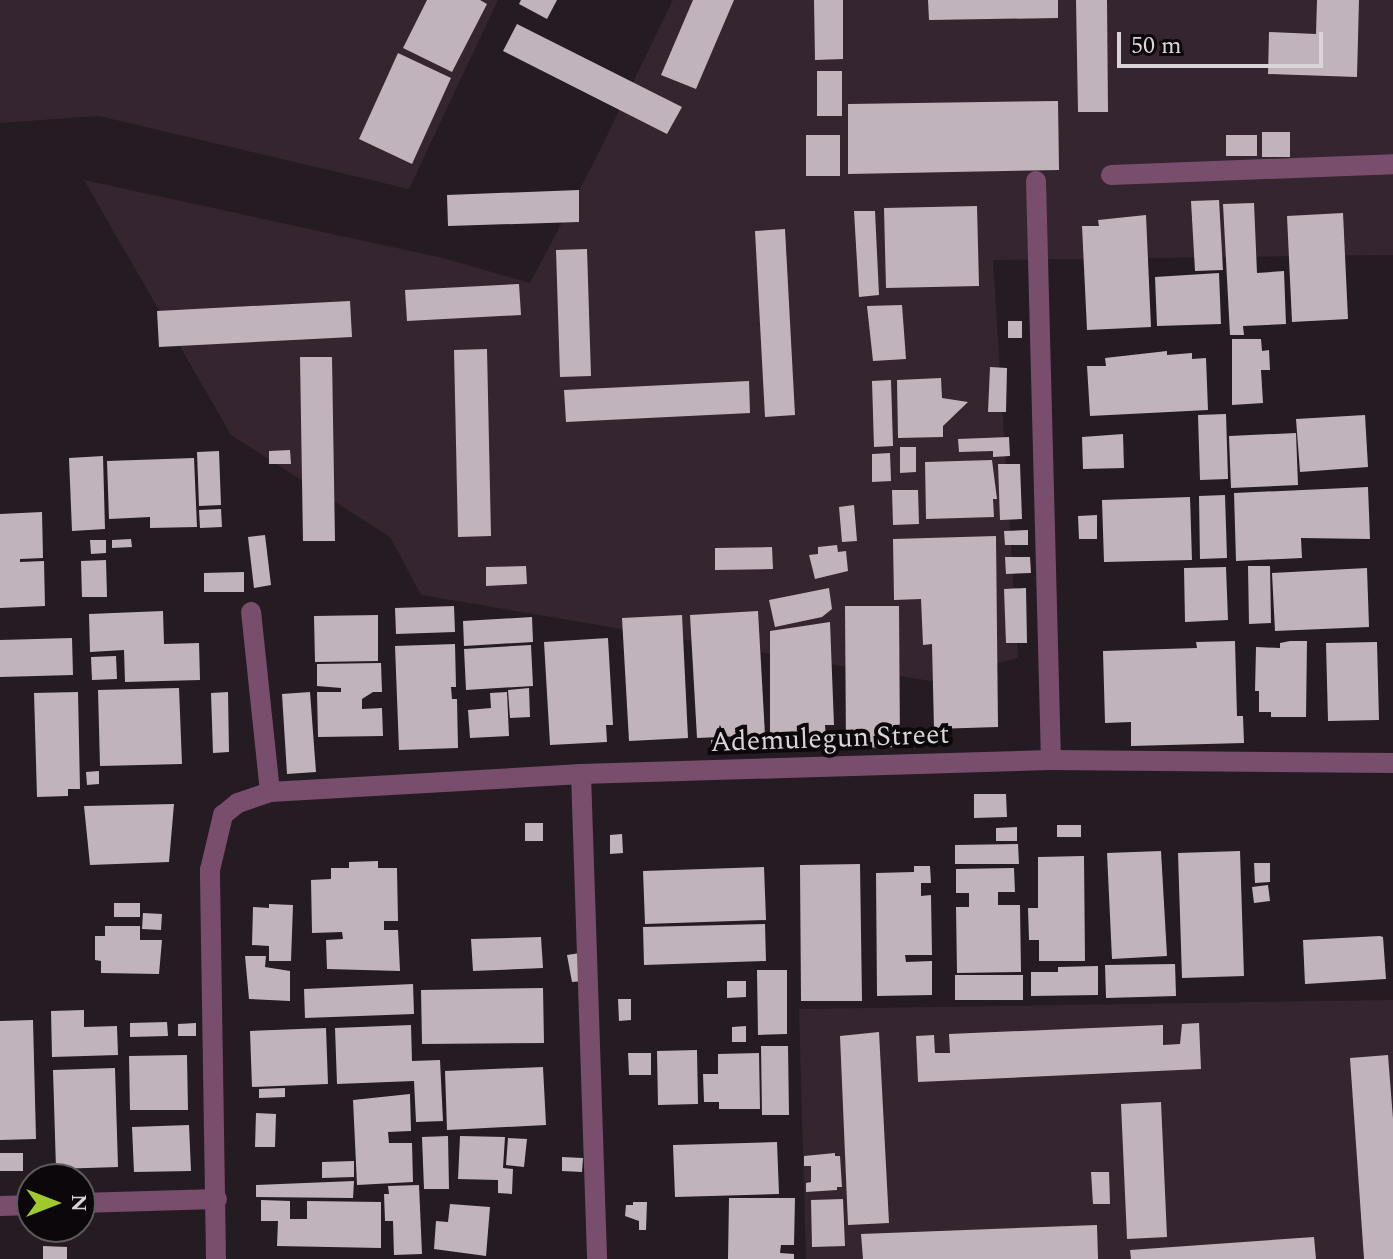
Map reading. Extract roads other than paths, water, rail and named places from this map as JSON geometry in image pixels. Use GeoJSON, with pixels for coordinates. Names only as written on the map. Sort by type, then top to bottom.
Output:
{"type":"FeatureCollection","features":[{"type":"Feature","properties":{"kind":"street"},"geometry":{"type":"LineString","coordinates":[[1111,175],[1393,164]]}},
{"type":"Feature","properties":{"kind":"street"},"geometry":{"type":"LineString","coordinates":[[1036,181],[1051,760]]}},
{"type":"Feature","properties":{"kind":"street"},"geometry":{"type":"LineString","coordinates":[[251,612],[270,792]]}},
{"type":"Feature","properties":{"kind":"street","name":"Ademulegun Street"},"geometry":{"type":"LineString","coordinates":[[217,1199],[210,870],[223,815],[238,803],[270,792],[581,774],[1051,760],[1393,763]]}},
{"type":"Feature","properties":{"kind":"street"},"geometry":{"type":"LineString","coordinates":[[581,774],[597,1259]]}},
{"type":"Feature","properties":{"kind":"street"},"geometry":{"type":"LineString","coordinates":[[96,1203],[217,1199],[216,1259]]}}]}
